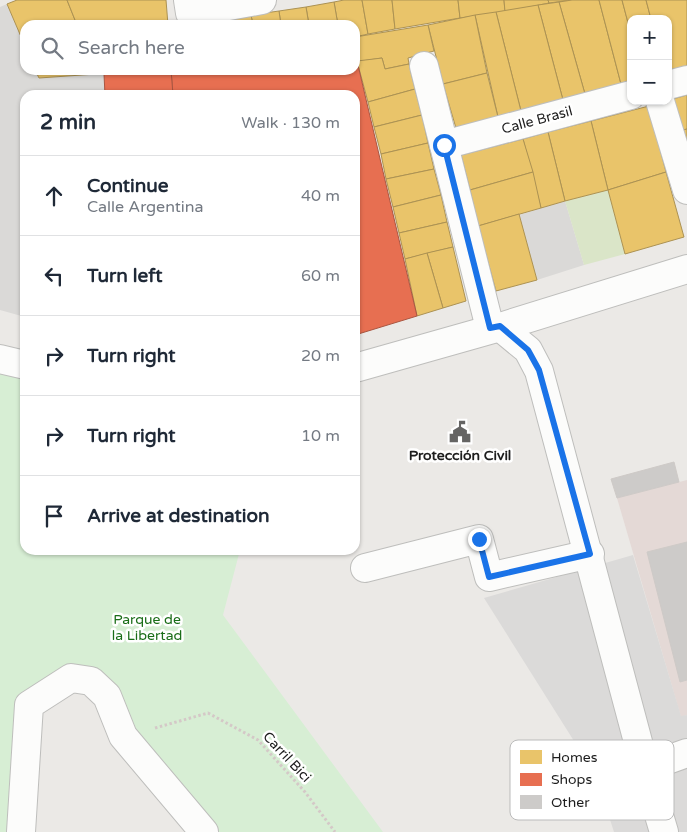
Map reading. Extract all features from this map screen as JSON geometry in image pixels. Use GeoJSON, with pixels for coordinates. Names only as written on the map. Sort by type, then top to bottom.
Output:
{"type":"FeatureCollection","features":[{"type":"Feature","properties":{"kind":"street"},"geometry":{"type":"LineString","coordinates":[[188,0],[190,13],[262,0]]}},
{"type":"Feature","properties":{"kind":"street"},"geometry":{"type":"LineString","coordinates":[[424,66],[495,327],[528,350],[539,370],[590,554],[638,740]]}},
{"type":"Feature","properties":{"kind":"street"},"geometry":{"type":"LineString","coordinates":[[672,84],[687,80]]}},
{"type":"Feature","properties":{"kind":"street","name":"Calle Brasil"},"geometry":{"type":"LineString","coordinates":[[444,145],[627,96]]}},
{"type":"Feature","properties":{"kind":"street"},"geometry":{"type":"LineString","coordinates":[[661,105],[687,190]]}},
{"type":"Feature","properties":{"kind":"street"},"geometry":{"type":"LineString","coordinates":[[360,367],[687,269]]}},
{"type":"Feature","properties":{"kind":"street"},"geometry":{"type":"LineString","coordinates":[[0,359],[20,365]]}},
{"type":"Feature","properties":{"kind":"street"},"geometry":{"type":"LineString","coordinates":[[365,568],[479,539],[489,577],[590,554]]}},
{"type":"Feature","properties":{"kind":"street"},"geometry":{"type":"LineString","coordinates":[[21,832],[29,705],[71,678],[91,681],[107,696],[123,736],[204,832]]}},
{"type":"Feature","properties":{"kind":"street"},"geometry":{"type":"LineString","coordinates":[[674,758],[687,753]]}},
{"type":"Feature","properties":{"kind":"street"},"geometry":{"type":"LineString","coordinates":[[660,820],[664,832]]}},
{"type":"Feature","properties":{"kind":"path","name":"Carril Bici"},"geometry":{"type":"LineString","coordinates":[[123,736],[208,713],[258,740],[305,792],[335,832]]}},
{"type":"Feature","properties":{"kind":"shaded area"},"geometry":{"type":"Polygon","coordinates":[[[7,4],[20,34],[20,75],[38,75],[39,78],[104,75],[105,90],[20,90],[20,316],[0,310],[0,7],[7,4]]]}},
{"type":"Feature","properties":{"kind":"shaded area"},"geometry":{"type":"Polygon","coordinates":[[[565,201],[584,265],[537,280],[519,215],[565,201]]]}},
{"type":"Feature","properties":{"kind":"shaded area"},"geometry":{"type":"Polygon","coordinates":[[[687,480],[687,715],[681,717],[617,498],[687,480]]]}},
{"type":"Feature","properties":{"kind":"shaded area"},"geometry":{"type":"Polygon","coordinates":[[[633,555],[681,716],[687,715],[687,832],[614,832],[610,820],[674,820],[674,740],[573,740],[484,598],[633,555]]]}},
{"type":"Feature","properties":{"kind":"green space"},"geometry":{"type":"Polygon","coordinates":[[[608,190],[625,254],[584,265],[565,201],[608,190]]]}},
{"type":"Feature","properties":{"kind":"green space","name":"Parque de la Libertad"},"geometry":{"type":"Polygon","coordinates":[[[0,359],[20,364],[20,555],[239,555],[223,615],[383,832],[204,832],[91,681],[29,705],[21,832],[0,832],[0,359]]]}},
{"type":"Feature","properties":{"kind":"building: Homes"},"geometry":{"type":"Polygon","coordinates":[[[17,0],[67,0],[75,20],[20,20],[20,34],[7,4],[17,0]]]}},
{"type":"Feature","properties":{"kind":"building: Homes"},"geometry":{"type":"Polygon","coordinates":[[[67,0],[166,0],[168,20],[75,20],[67,0]]]}},
{"type":"Feature","properties":{"kind":"building: Homes"},"geometry":{"type":"Polygon","coordinates":[[[362,0],[368,34],[360,36],[360,20],[337,20],[334,2],[362,0]]]}},
{"type":"Feature","properties":{"kind":"building: Homes"},"geometry":{"type":"Polygon","coordinates":[[[362,0],[392,0],[395,29],[368,34],[362,0]]]}},
{"type":"Feature","properties":{"kind":"building: Homes"},"geometry":{"type":"Polygon","coordinates":[[[392,0],[458,0],[460,18],[395,29],[392,0]]]}},
{"type":"Feature","properties":{"kind":"building: Homes"},"geometry":{"type":"Polygon","coordinates":[[[458,0],[504,0],[505,12],[460,18],[458,0]]]}},
{"type":"Feature","properties":{"kind":"building: Homes"},"geometry":{"type":"Polygon","coordinates":[[[504,0],[548,0],[549,3],[505,12],[504,0]]]}},
{"type":"Feature","properties":{"kind":"building: Homes"},"geometry":{"type":"Polygon","coordinates":[[[548,0],[572,0],[549,3],[548,0]]]}},
{"type":"Feature","properties":{"kind":"building: Homes"},"geometry":{"type":"Polygon","coordinates":[[[599,0],[621,84],[585,94],[559,2],[599,0]]]}},
{"type":"Feature","properties":{"kind":"building: Homes"},"geometry":{"type":"Polygon","coordinates":[[[599,0],[622,0],[627,19],[627,83],[621,84],[599,0]]]}},
{"type":"Feature","properties":{"kind":"building: Homes"},"geometry":{"type":"Polygon","coordinates":[[[622,0],[646,0],[650,15],[627,15],[627,19],[622,0]]]}},
{"type":"Feature","properties":{"kind":"building: Homes"},"geometry":{"type":"Polygon","coordinates":[[[646,0],[687,0],[687,67],[672,71],[672,15],[650,15],[646,0]]]}},
{"type":"Feature","properties":{"kind":"building: Homes"},"geometry":{"type":"Polygon","coordinates":[[[334,2],[337,20],[308,20],[306,7],[334,2]]]}},
{"type":"Feature","properties":{"kind":"building: Homes"},"geometry":{"type":"Polygon","coordinates":[[[559,2],[585,94],[563,100],[538,5],[559,2]]]}},
{"type":"Feature","properties":{"kind":"building: Homes"},"geometry":{"type":"Polygon","coordinates":[[[538,5],[563,100],[521,111],[496,12],[538,5]]]}},
{"type":"Feature","properties":{"kind":"building: Homes"},"geometry":{"type":"Polygon","coordinates":[[[306,7],[308,20],[280,20],[279,11],[306,7]]]}},
{"type":"Feature","properties":{"kind":"building: Homes"},"geometry":{"type":"Polygon","coordinates":[[[279,11],[280,20],[252,20],[251,15],[279,11]]]}},
{"type":"Feature","properties":{"kind":"building: Homes"},"geometry":{"type":"Polygon","coordinates":[[[496,12],[521,111],[498,117],[475,15],[496,12]]]}},
{"type":"Feature","properties":{"kind":"building: Homes"},"geometry":{"type":"Polygon","coordinates":[[[251,15],[252,20],[224,20],[251,15]]]}},
{"type":"Feature","properties":{"kind":"building: Homes"},"geometry":{"type":"Polygon","coordinates":[[[475,15],[487,73],[443,84],[428,25],[475,15]]]}},
{"type":"Feature","properties":{"kind":"building: Homes"},"geometry":{"type":"Polygon","coordinates":[[[428,25],[434,51],[408,58],[409,64],[385,69],[382,58],[360,61],[360,36],[428,25]]]}},
{"type":"Feature","properties":{"kind":"building: Homes"},"geometry":{"type":"Polygon","coordinates":[[[382,58],[385,69],[409,64],[415,89],[368,102],[360,72],[360,61],[382,58]]]}},
{"type":"Feature","properties":{"kind":"building: Homes"},"geometry":{"type":"Polygon","coordinates":[[[487,73],[498,117],[456,128],[443,84],[487,73]]]}},
{"type":"Feature","properties":{"kind":"building: Homes"},"geometry":{"type":"Polygon","coordinates":[[[38,75],[82,75],[39,78],[38,75]]]}},
{"type":"Feature","properties":{"kind":"building: Homes"},"geometry":{"type":"Polygon","coordinates":[[[415,89],[422,115],[374,127],[368,102],[415,89]]]}},
{"type":"Feature","properties":{"kind":"building: Homes"},"geometry":{"type":"Polygon","coordinates":[[[687,95],[687,129],[683,130],[673,99],[687,95]]]}},
{"type":"Feature","properties":{"kind":"building: Homes"},"geometry":{"type":"Polygon","coordinates":[[[649,106],[666,172],[608,190],[591,121],[649,106]]]}},
{"type":"Feature","properties":{"kind":"building: Homes"},"geometry":{"type":"Polygon","coordinates":[[[422,115],[428,143],[381,154],[374,127],[422,115]]]}},
{"type":"Feature","properties":{"kind":"building: Homes"},"geometry":{"type":"Polygon","coordinates":[[[591,121],[608,190],[565,201],[548,132],[591,121]]]}},
{"type":"Feature","properties":{"kind":"building: Homes"},"geometry":{"type":"Polygon","coordinates":[[[687,129],[687,144],[683,130],[687,129]]]}},
{"type":"Feature","properties":{"kind":"building: Homes"},"geometry":{"type":"Polygon","coordinates":[[[548,132],[565,201],[541,208],[523,139],[548,132]]]}},
{"type":"Feature","properties":{"kind":"building: Homes"},"geometry":{"type":"Polygon","coordinates":[[[523,139],[533,172],[470,190],[461,155],[523,139]]]}},
{"type":"Feature","properties":{"kind":"building: Homes"},"geometry":{"type":"Polygon","coordinates":[[[428,143],[434,169],[386,179],[381,154],[428,143]]]}},
{"type":"Feature","properties":{"kind":"building: Homes"},"geometry":{"type":"Polygon","coordinates":[[[434,169],[441,195],[393,207],[386,179],[434,169]]]}},
{"type":"Feature","properties":{"kind":"building: Homes"},"geometry":{"type":"Polygon","coordinates":[[[533,172],[541,208],[478,226],[470,190],[533,172]]]}},
{"type":"Feature","properties":{"kind":"building: Homes"},"geometry":{"type":"Polygon","coordinates":[[[666,172],[684,237],[625,254],[608,190],[666,172]]]}},
{"type":"Feature","properties":{"kind":"building: Homes"},"geometry":{"type":"Polygon","coordinates":[[[441,195],[447,222],[399,233],[393,207],[441,195]]]}},
{"type":"Feature","properties":{"kind":"building: Homes"},"geometry":{"type":"Polygon","coordinates":[[[519,214],[537,280],[496,291],[478,226],[519,214]]]}},
{"type":"Feature","properties":{"kind":"building: Homes"},"geometry":{"type":"Polygon","coordinates":[[[447,222],[453,247],[405,259],[399,233],[447,222]]]}},
{"type":"Feature","properties":{"kind":"building: Homes"},"geometry":{"type":"Polygon","coordinates":[[[453,247],[466,301],[443,308],[427,253],[453,247]]]}},
{"type":"Feature","properties":{"kind":"building: Homes"},"geometry":{"type":"Polygon","coordinates":[[[427,253],[443,308],[417,316],[405,259],[427,253]]]}},
{"type":"Feature","properties":{"kind":"building: Shops"},"geometry":{"type":"Polygon","coordinates":[[[360,74],[417,316],[360,333],[360,90],[173,90],[171,75],[360,74]]]}},
{"type":"Feature","properties":{"kind":"building: Shops"},"geometry":{"type":"Polygon","coordinates":[[[104,75],[171,75],[173,90],[105,90],[104,75]]]}},
{"type":"Feature","properties":{"kind":"building: Other"},"geometry":{"type":"Polygon","coordinates":[[[674,462],[679,482],[617,498],[611,479],[674,462]]]}},
{"type":"Feature","properties":{"kind":"building: Other"},"geometry":{"type":"Polygon","coordinates":[[[687,542],[687,680],[680,682],[647,552],[687,542]]]}},
{"type":"Feature","properties":{"kind":"place","name":"Protección Civil"},"geometry":{"type":"Point","coordinates":[460,432]}},
{"type":"Feature","properties":{"kind":"route"},"geometry":{"type":"LineString","coordinates":[[444,145],[490,328],[500,326],[528,350],[539,370],[590,554],[538,564],[489,577],[479,539]]}}]}
